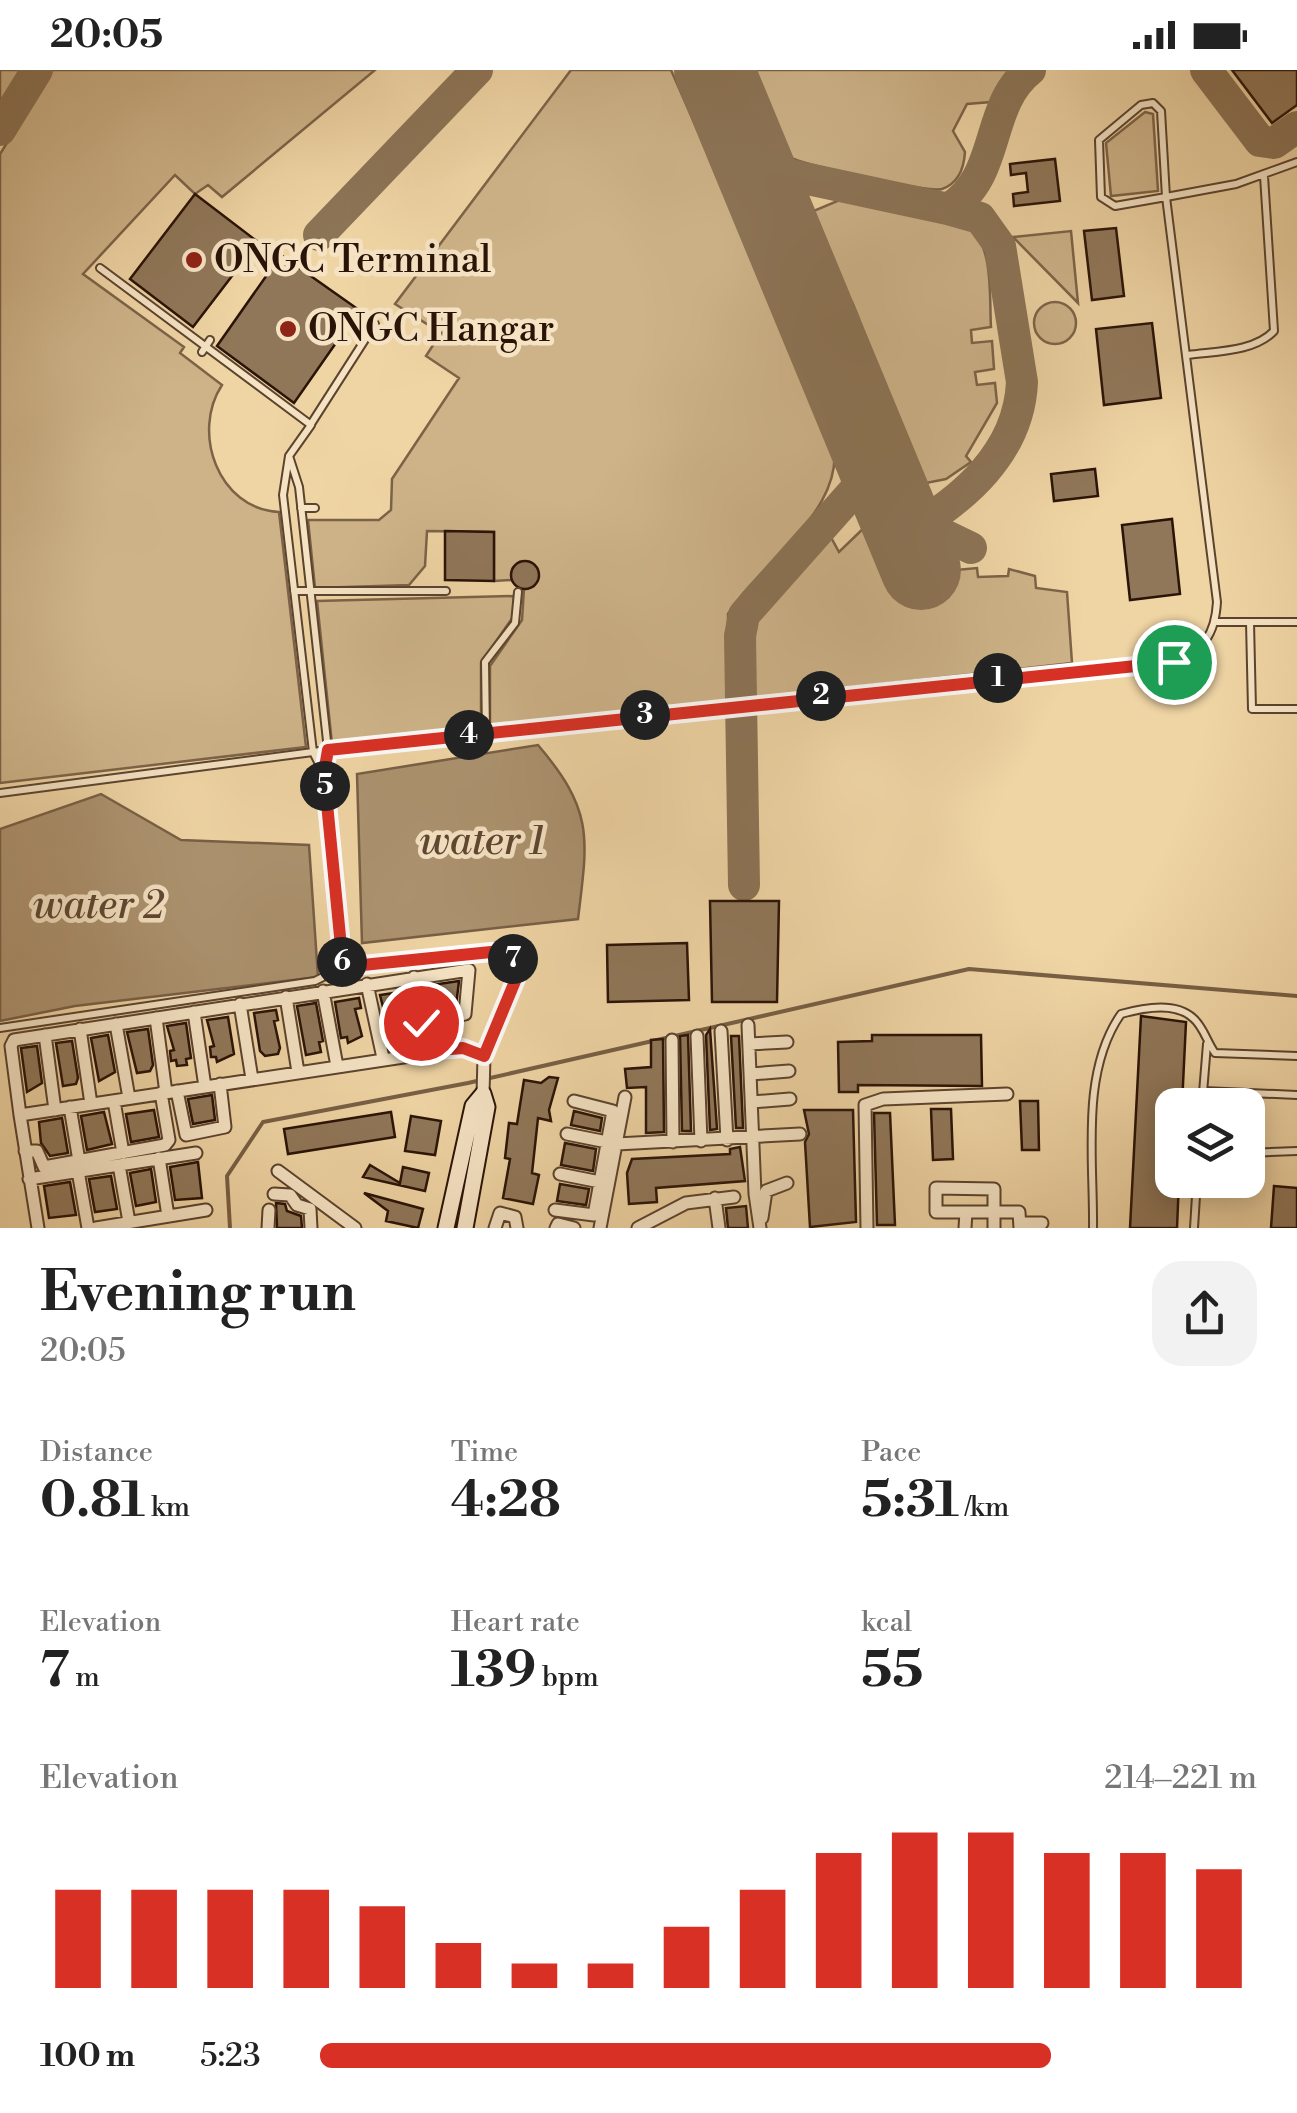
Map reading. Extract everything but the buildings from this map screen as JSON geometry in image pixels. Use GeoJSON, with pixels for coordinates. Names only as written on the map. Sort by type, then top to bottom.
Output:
{"type":"FeatureCollection","features":[{"type":"Feature","properties":{"kind":"street"},"geometry":{"type":"LineString","coordinates":[[38,1228],[11,1043],[466,969],[472,974],[465,1014],[421,1023]]}},
{"type":"Feature","properties":{"kind":"street"},"geometry":{"type":"LineString","coordinates":[[414,977],[425,1051]]}},
{"type":"Feature","properties":{"kind":"street"},"geometry":{"type":"LineString","coordinates":[[368,984],[383,1058]]}},
{"type":"Feature","properties":{"kind":"street"},"geometry":{"type":"LineString","coordinates":[[323,991],[337,1066]]}},
{"type":"Feature","properties":{"kind":"street"},"geometry":{"type":"LineString","coordinates":[[286,997],[298,1072]]}},
{"type":"Feature","properties":{"kind":"street"},"geometry":{"type":"LineString","coordinates":[[240,1004],[252,1079]]}},
{"type":"Feature","properties":{"kind":"street"},"geometry":{"type":"LineString","coordinates":[[194,1012],[205,1086]]}},
{"type":"Feature","properties":{"kind":"street"},"geometry":{"type":"LineString","coordinates":[[121,1159],[169,1142],[168,1092],[156,1018]]}},
{"type":"Feature","properties":{"kind":"street"},"geometry":{"type":"LineString","coordinates":[[116,1024],[129,1098]]}},
{"type":"Feature","properties":{"kind":"street"},"geometry":{"type":"LineString","coordinates":[[748,1024],[760,1228]]}},
{"type":"Feature","properties":{"kind":"street"},"geometry":{"type":"LineString","coordinates":[[80,1030],[90,1104]]}},
{"type":"Feature","properties":{"kind":"street"},"geometry":{"type":"LineString","coordinates":[[722,1031],[727,1140]]}},
{"type":"Feature","properties":{"kind":"street"},"geometry":{"type":"LineString","coordinates":[[45,1035],[55,1110]]}},
{"type":"Feature","properties":{"kind":"street"},"geometry":{"type":"LineString","coordinates":[[697,1036],[701,1140]]}},
{"type":"Feature","properties":{"kind":"street"},"geometry":{"type":"LineString","coordinates":[[672,1040],[673,1142]]}},
{"type":"Feature","properties":{"kind":"street"},"geometry":{"type":"LineString","coordinates":[[749,1044],[788,1042]]}},
{"type":"Feature","properties":{"kind":"street"},"geometry":{"type":"LineString","coordinates":[[20,1115],[463,1048],[484,1059],[487,1107],[446,1228]]}},
{"type":"Feature","properties":{"kind":"street"},"geometry":{"type":"LineString","coordinates":[[750,1074],[790,1072]]}},
{"type":"Feature","properties":{"kind":"street"},"geometry":{"type":"LineString","coordinates":[[168,1092],[186,1135],[225,1128],[220,1084]]}},
{"type":"Feature","properties":{"kind":"street"},"geometry":{"type":"LineString","coordinates":[[867,1228],[865,1106],[882,1099],[1006,1094]]}},
{"type":"Feature","properties":{"kind":"street"},"geometry":{"type":"LineString","coordinates":[[604,1226],[605,1183],[625,1096]]}},
{"type":"Feature","properties":{"kind":"street"},"geometry":{"type":"LineString","coordinates":[[752,1102],[790,1099]]}},
{"type":"Feature","properties":{"kind":"street"},"geometry":{"type":"LineString","coordinates":[[114,1101],[129,1222]]}},
{"type":"Feature","properties":{"kind":"street"},"geometry":{"type":"LineString","coordinates":[[574,1102],[613,1109],[612,1143]]}},
{"type":"Feature","properties":{"kind":"street"},"geometry":{"type":"LineString","coordinates":[[70,1108],[88,1228]]}},
{"type":"Feature","properties":{"kind":"street"},"geometry":{"type":"LineString","coordinates":[[568,1134],[612,1143],[800,1134]]}},
{"type":"Feature","properties":{"kind":"street"},"geometry":{"type":"LineString","coordinates":[[25,1152],[37,1150],[44,1167],[79,1166]]}},
{"type":"Feature","properties":{"kind":"street"},"geometry":{"type":"LineString","coordinates":[[29,1179],[121,1159],[196,1152]]}},
{"type":"Feature","properties":{"kind":"street"},"geometry":{"type":"LineString","coordinates":[[159,1158],[168,1216]]}},
{"type":"Feature","properties":{"kind":"street"},"geometry":{"type":"LineString","coordinates":[[466,1228],[469,1160]]}},
{"type":"Feature","properties":{"kind":"street"},"geometry":{"type":"LineString","coordinates":[[278,1171],[356,1228]]}},
{"type":"Feature","properties":{"kind":"street"},"geometry":{"type":"LineString","coordinates":[[560,1174],[605,1183]]}},
{"type":"Feature","properties":{"kind":"street"},"geometry":{"type":"LineString","coordinates":[[556,1210],[594,1215],[605,1183]]}},
{"type":"Feature","properties":{"kind":"street"},"geometry":{"type":"LineString","coordinates":[[760,1228],[766,1192],[788,1183]]}},
{"type":"Feature","properties":{"kind":"street"},"geometry":{"type":"LineString","coordinates":[[994,1228],[994,1212],[992,1188],[935,1188],[935,1211],[966,1212],[994,1212],[1020,1212],[1020,1226],[1042,1223]]}},
{"type":"Feature","properties":{"kind":"street"},"geometry":{"type":"LineString","coordinates":[[274,1194],[290,1195],[297,1206],[310,1208],[314,1228]]}},
{"type":"Feature","properties":{"kind":"street"},"geometry":{"type":"LineString","coordinates":[[638,1228],[675,1207],[734,1196]]}},
{"type":"Feature","properties":{"kind":"street"},"geometry":{"type":"LineString","coordinates":[[314,1228],[317,1200]]}},
{"type":"Feature","properties":{"kind":"street"},"geometry":{"type":"LineString","coordinates":[[714,1201],[720,1228]]}},
{"type":"Feature","properties":{"kind":"street"},"geometry":{"type":"LineString","coordinates":[[96,1228],[129,1222],[151,1224],[168,1216],[206,1210]]}},
{"type":"Feature","properties":{"kind":"street"},"geometry":{"type":"LineString","coordinates":[[268,1228],[269,1210]]}},
{"type":"Feature","properties":{"kind":"street"},"geometry":{"type":"LineString","coordinates":[[966,1212],[966,1228]]}},
{"type":"Feature","properties":{"kind":"street"},"geometry":{"type":"LineString","coordinates":[[495,1228],[500,1213],[515,1216],[517,1228]]}},
{"type":"Feature","properties":{"kind":"street"},"geometry":{"type":"LineString","coordinates":[[556,1228],[558,1224],[574,1228]]}},
{"type":"Feature","properties":{"kind":"lane"},"geometry":{"type":"LineString","coordinates":[[0,792],[328,750],[1174,662],[1207,642],[1216,622],[1217,602],[1166,197],[1161,111],[1147,103],[1099,140],[1101,197],[1115,206],[1166,197],[1264,176],[1297,162]]}},
{"type":"Feature","properties":{"kind":"lane"},"geometry":{"type":"LineString","coordinates":[[1188,355],[1247,346],[1266,340],[1274,332],[1264,176]]}},
{"type":"Feature","properties":{"kind":"lane"},"geometry":{"type":"LineString","coordinates":[[100,268],[311,424]]}},
{"type":"Feature","properties":{"kind":"lane"},"geometry":{"type":"LineString","coordinates":[[324,773],[313,752],[284,495],[289,456],[374,324]]}},
{"type":"Feature","properties":{"kind":"lane"},"geometry":{"type":"LineString","coordinates":[[289,456],[301,508],[328,750],[324,773],[343,967]]}},
{"type":"Feature","properties":{"kind":"lane"},"geometry":{"type":"LineString","coordinates":[[301,508],[315,508]]}},
{"type":"Feature","properties":{"kind":"lane"},"geometry":{"type":"LineString","coordinates":[[294,591],[446,592]]}},
{"type":"Feature","properties":{"kind":"lane"},"geometry":{"type":"LineString","coordinates":[[486,733],[485,662],[517,619],[518,592]]}},
{"type":"Feature","properties":{"kind":"lane"},"geometry":{"type":"LineString","coordinates":[[1216,622],[1297,622]]}},
{"type":"Feature","properties":{"kind":"lane"},"geometry":{"type":"LineString","coordinates":[[1250,622],[1252,709],[1297,708]]}},
{"type":"Feature","properties":{"kind":"lane"},"geometry":{"type":"LineString","coordinates":[[0,1028],[316,980],[343,967],[507,954],[517,964],[518,974],[484,1059]]}},
{"type":"Feature","properties":{"kind":"lane"},"geometry":{"type":"LineString","coordinates":[[1093,1228],[1096,1078],[1107,1034],[1121,1014],[1144,1008],[1180,1010],[1196,1020],[1215,1053],[1297,1056]]}},
{"type":"Feature","properties":{"kind":"lane"},"geometry":{"type":"LineString","coordinates":[[1203,1088],[1207,1042]]}},
{"type":"Feature","properties":{"kind":"lane"},"geometry":{"type":"LineString","coordinates":[[1265,1094],[1297,1095]]}},
{"type":"Feature","properties":{"kind":"lane"},"geometry":{"type":"LineString","coordinates":[[1265,1153],[1297,1151]]}},
{"type":"Feature","properties":{"kind":"lane"},"geometry":{"type":"LineString","coordinates":[[1194,1228],[1196,1198]]}},
{"type":"Feature","properties":{"kind":"shaded area"},"geometry":{"type":"Polygon","coordinates":[[[0,70],[23,70],[0,108],[0,70]]]}},
{"type":"Feature","properties":{"kind":"shaded area"},"geometry":{"type":"Polygon","coordinates":[[[52,70],[375,70],[222,197],[208,185],[195,194],[175,175],[83,274],[184,347],[180,353],[222,385],[209,424],[216,465],[240,498],[258,508],[279,512],[306,747],[0,783],[0,154],[52,70]]]}},
{"type":"Feature","properties":{"kind":"shaded area"},"geometry":{"type":"Polygon","coordinates":[[[571,70],[671,70],[829,428],[835,455],[831,481],[819,505],[728,614],[728,701],[490,728],[490,666],[522,620],[524,589],[534,586],[539,577],[535,566],[520,562],[513,568],[512,580],[494,581],[494,532],[427,531],[425,566],[409,585],[315,588],[308,520],[379,520],[391,510],[392,479],[459,378],[426,356],[441,333],[395,304],[571,70]]]}},
{"type":"Feature","properties":{"kind":"shaded area"},"geometry":{"type":"Polygon","coordinates":[[[741,70],[1010,70],[991,102],[967,104],[953,131],[965,152],[962,169],[948,186],[932,189],[866,178],[790,157],[765,129],[741,70]]]}},
{"type":"Feature","properties":{"kind":"shaded area"},"geometry":{"type":"Polygon","coordinates":[[[1145,112],[1153,114],[1158,191],[1111,196],[1106,143],[1145,112]]]}},
{"type":"Feature","properties":{"kind":"shaded area"},"geometry":{"type":"Polygon","coordinates":[[[842,199],[965,226],[981,243],[989,271],[991,327],[971,330],[972,343],[992,341],[994,369],[975,372],[977,385],[995,383],[997,403],[966,456],[971,462],[946,479],[921,484],[911,478],[854,329],[859,319],[852,302],[839,296],[809,228],[811,212],[842,199]]]}},
{"type":"Feature","properties":{"kind":"shaded area"},"geometry":{"type":"Polygon","coordinates":[[[1071,231],[1078,303],[1013,237],[1071,231]]]}},
{"type":"Feature","properties":{"kind":"shaded area"},"geometry":{"type":"Polygon","coordinates":[[[1055,302],[1070,308],[1076,323],[1070,338],[1055,344],[1040,338],[1034,323],[1040,308],[1055,302]]]}},
{"type":"Feature","properties":{"kind":"shaded area"},"geometry":{"type":"Polygon","coordinates":[[[870,522],[899,590],[945,571],[977,568],[978,577],[1008,576],[1009,569],[1035,576],[1036,588],[1067,592],[1072,663],[745,699],[747,625],[759,601],[827,530],[839,552],[870,522]]]}},
{"type":"Feature","properties":{"kind":"shaded area"},"geometry":{"type":"Polygon","coordinates":[[[514,596],[513,617],[481,663],[481,729],[332,744],[317,601],[514,596]]]}},
{"type":"Feature","properties":{"kind":"water","name":"water 1"},"geometry":{"type":"Polygon","coordinates":[[[538,745],[569,788],[583,826],[584,866],[578,919],[362,943],[357,774],[538,745]]]}},
{"type":"Feature","properties":{"kind":"water","name":"water 2"},"geometry":{"type":"Polygon","coordinates":[[[101,794],[181,840],[309,845],[318,977],[75,1006],[0,1021],[0,829],[101,794]]]}},
{"type":"Feature","properties":{"kind":"waterway"},"geometry":{"type":"LineString","coordinates":[[230,1228],[227,1176],[263,1122],[468,1083],[969,969],[1297,996]]}},
{"type":"Feature","properties":{"kind":"taxiway"},"geometry":{"type":"LineString","coordinates":[[0,130],[37,70]]}},
{"type":"Feature","properties":{"kind":"taxiway"},"geometry":{"type":"LineString","coordinates":[[319,235],[477,70]]}},
{"type":"Feature","properties":{"kind":"taxiway"},"geometry":{"type":"LineString","coordinates":[[748,152],[771,171],[948,209],[977,179],[1005,102],[1030,70]]}},
{"type":"Feature","properties":{"kind":"taxiway"},"geometry":{"type":"LineString","coordinates":[[1206,70],[1260,141],[1274,143],[1297,127]]}},
{"type":"Feature","properties":{"kind":"taxiway"},"geometry":{"type":"LineString","coordinates":[[776,220],[782,198],[797,177]]}},
{"type":"Feature","properties":{"kind":"taxiway"},"geometry":{"type":"LineString","coordinates":[[906,533],[948,505],[984,472],[1011,431],[1022,382],[1000,246],[980,218],[948,209]]}},
{"type":"Feature","properties":{"kind":"taxiway"},"geometry":{"type":"LineString","coordinates":[[744,885],[740,636],[744,615],[877,465]]}},
{"type":"Feature","properties":{"kind":"taxiway"},"geometry":{"type":"LineString","coordinates":[[906,533],[944,535],[971,548]]}},
{"type":"Feature","properties":{"kind":"runway"},"geometry":{"type":"LineString","coordinates":[[714,70],[921,570]]}},
{"type":"Feature","properties":{"kind":"place","name":"ONGC Terminal"},"geometry":{"type":"Point","coordinates":[194,260]}},
{"type":"Feature","properties":{"kind":"place","name":"ONGC Hangar"},"geometry":{"type":"Point","coordinates":[288,329]}},
{"type":"Feature","properties":{"kind":"route"},"geometry":{"type":"LineString","coordinates":[[421,1023],[425,1051],[463,1048],[484,1056],[518,974],[517,964],[507,954],[491,952],[343,967],[324,773],[328,750],[907,686],[1174,662]]}}]}
